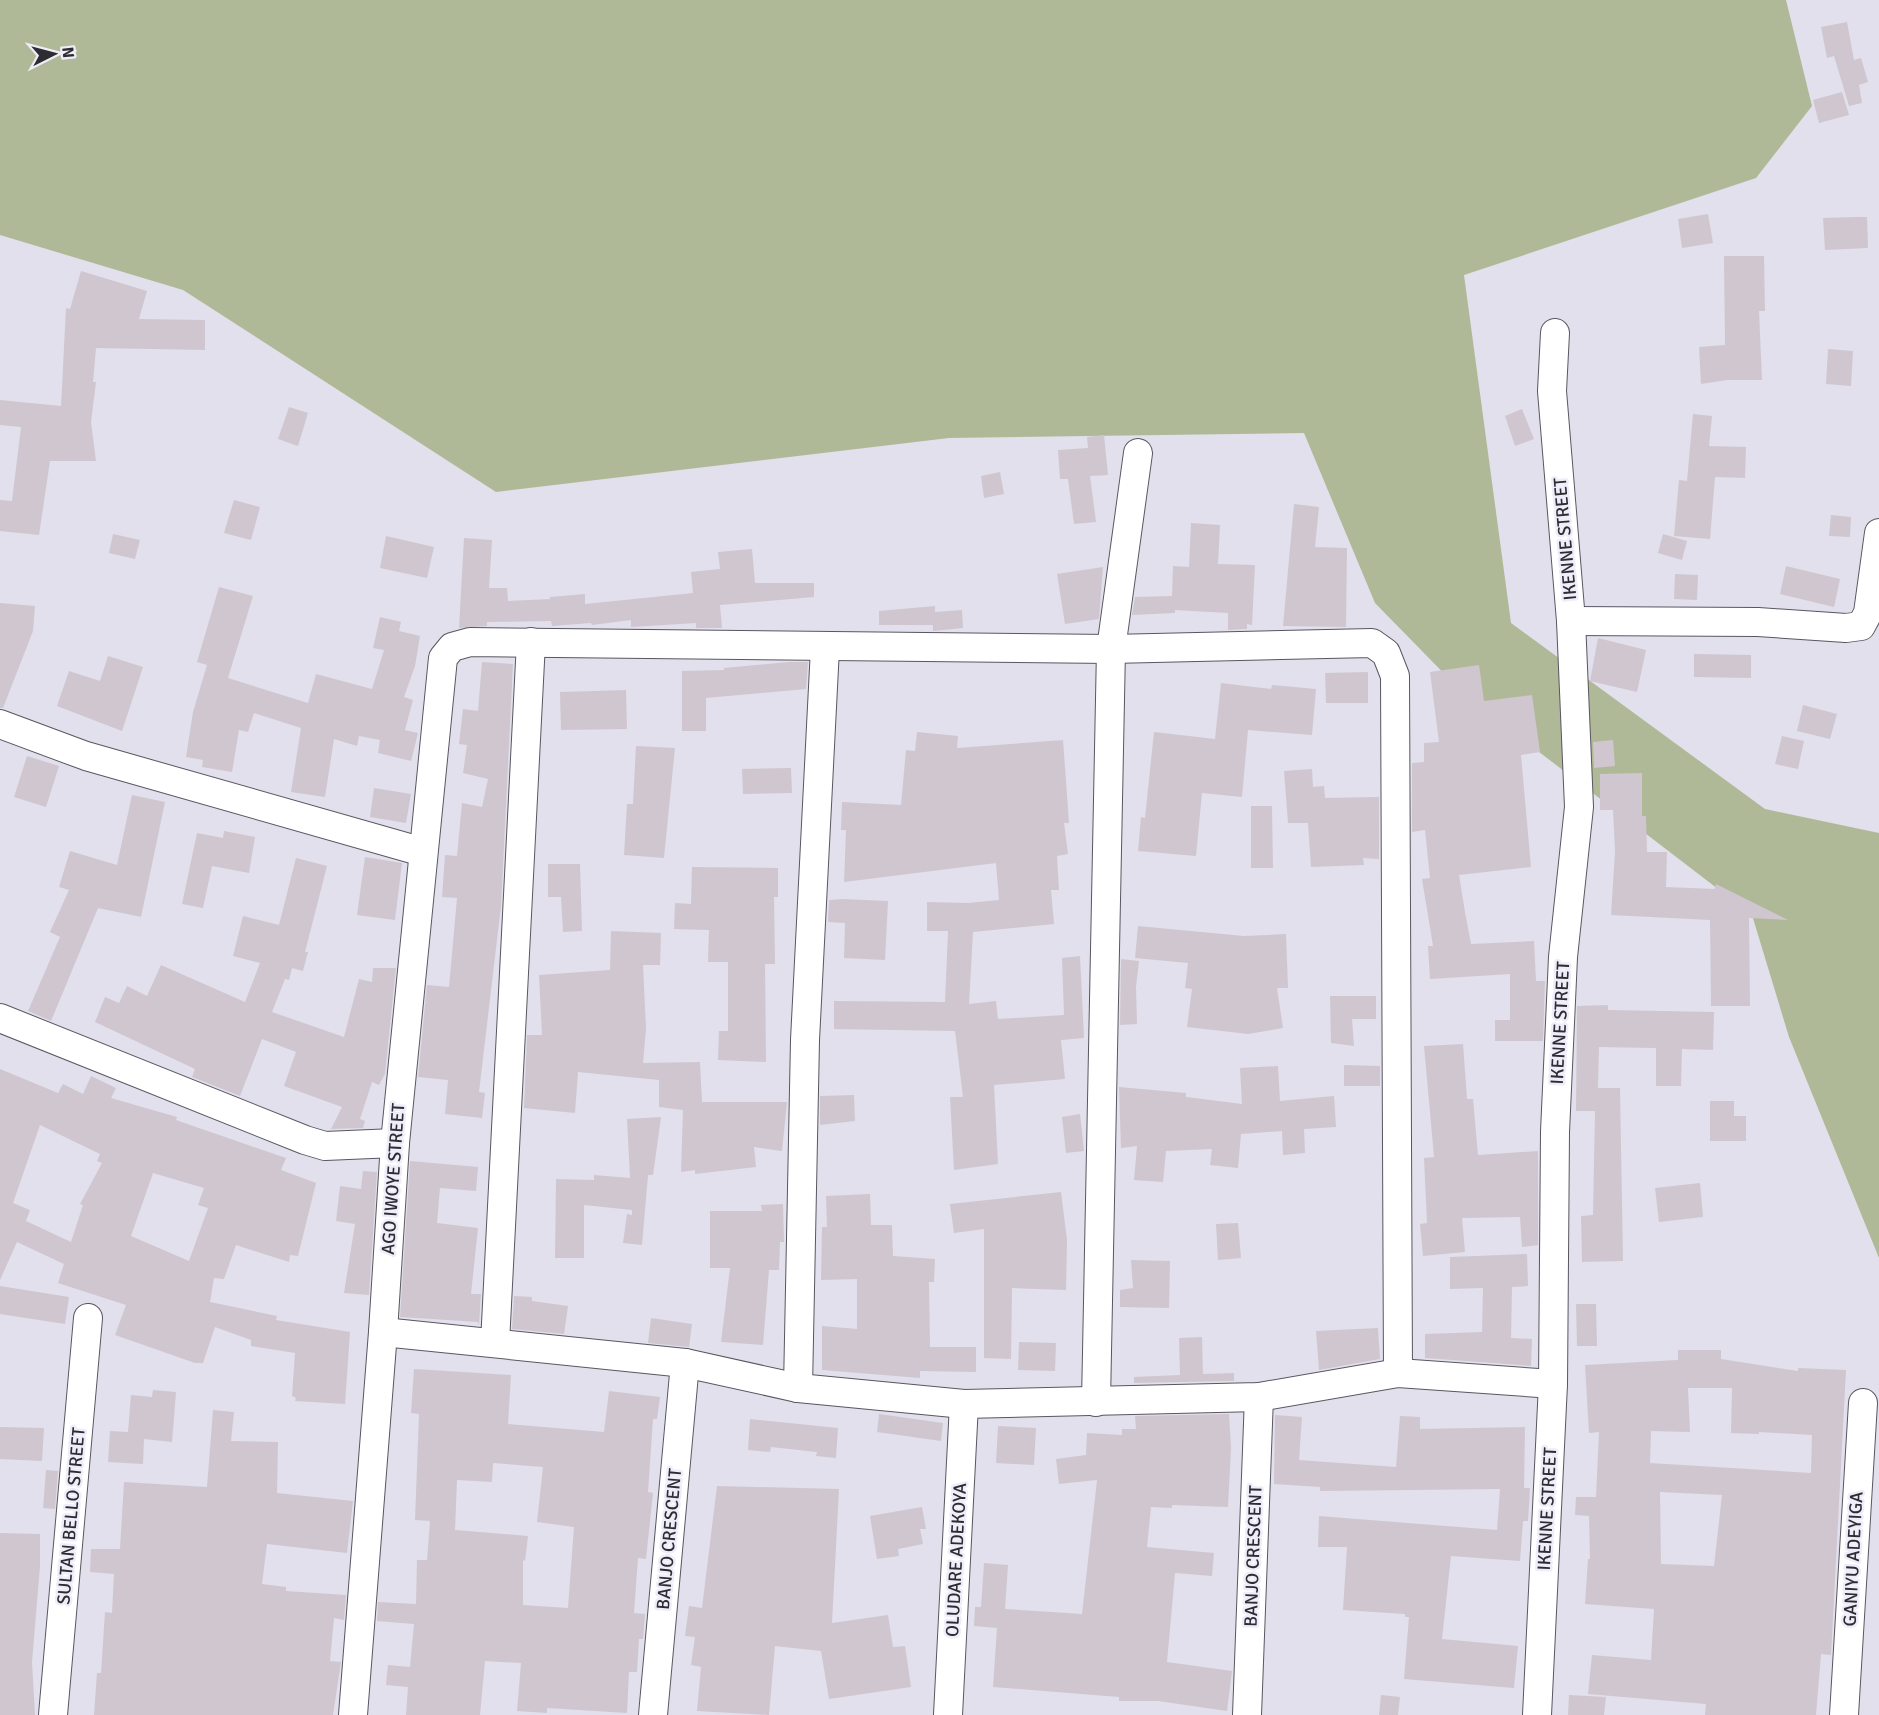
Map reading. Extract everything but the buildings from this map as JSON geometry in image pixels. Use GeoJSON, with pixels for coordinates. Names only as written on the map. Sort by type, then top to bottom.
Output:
{"type":"FeatureCollection","features":[{"type":"Feature","properties":{"kind":"street","name":"IKENNE STREET"},"geometry":{"type":"LineString","coordinates":[[1537,1715],[1553,1384],[1555,1132],[1563,957],[1580,807],[1572,621],[1552,391],[1555,333]]}},
{"type":"Feature","properties":{"kind":"street"},"geometry":{"type":"LineString","coordinates":[[1095,1402],[1111,649],[1138,453]]}},
{"type":"Feature","properties":{"kind":"street"},"geometry":{"type":"LineString","coordinates":[[1572,621],[1758,622],[1846,628],[1861,626],[1868,613],[1879,533]]}},
{"type":"Feature","properties":{"kind":"street","name":"AGO IWOYE STREET"},"geometry":{"type":"LineString","coordinates":[[353,1715],[383,1332],[394,1143],[442,658],[452,647],[470,642],[531,642]]}},
{"type":"Feature","properties":{"kind":"street"},"geometry":{"type":"LineString","coordinates":[[495,1343],[531,642],[825,648],[1111,649],[1372,643],[1386,653],[1395,676],[1398,1373]]}},
{"type":"Feature","properties":{"kind":"street"},"geometry":{"type":"LineString","coordinates":[[798,1388],[805,1040],[825,648]]}},
{"type":"Feature","properties":{"kind":"street"},"geometry":{"type":"LineString","coordinates":[[0,724],[86,756],[423,852]]}},
{"type":"Feature","properties":{"kind":"street"},"geometry":{"type":"LineString","coordinates":[[0,1018],[305,1140],[325,1146],[394,1143]]}},
{"type":"Feature","properties":{"kind":"street","name":"SULTAN BELLO STREET"},"geometry":{"type":"LineString","coordinates":[[53,1715],[88,1318]]}},
{"type":"Feature","properties":{"kind":"street"},"geometry":{"type":"LineString","coordinates":[[383,1332],[685,1363],[798,1388],[964,1404],[1259,1397],[1398,1373],[1553,1384]]}},
{"type":"Feature","properties":{"kind":"street","name":"BANJO CRESCENT"},"geometry":{"type":"LineString","coordinates":[[653,1715],[685,1363]]}},
{"type":"Feature","properties":{"kind":"street","name":"BANJO CRESCENT"},"geometry":{"type":"LineString","coordinates":[[1247,1715],[1259,1397]]}},
{"type":"Feature","properties":{"kind":"street","name":"GANIYU ADEYIGA"},"geometry":{"type":"LineString","coordinates":[[1844,1715],[1863,1403]]}},
{"type":"Feature","properties":{"kind":"street","name":"OLUDARE ADEKOYA"},"geometry":{"type":"LineString","coordinates":[[948,1715],[964,1404]]}},
{"type":"Feature","properties":{"kind":"green space"},"geometry":{"type":"Polygon","coordinates":[[[0,0],[1786,0],[1812,106],[1756,178],[1464,275],[1511,623],[1765,809],[1879,833],[1879,1258],[1789,1037],[1752,915],[1466,696],[1375,603],[1304,433],[949,438],[496,492],[183,290],[0,235],[0,0]]]}}]}
